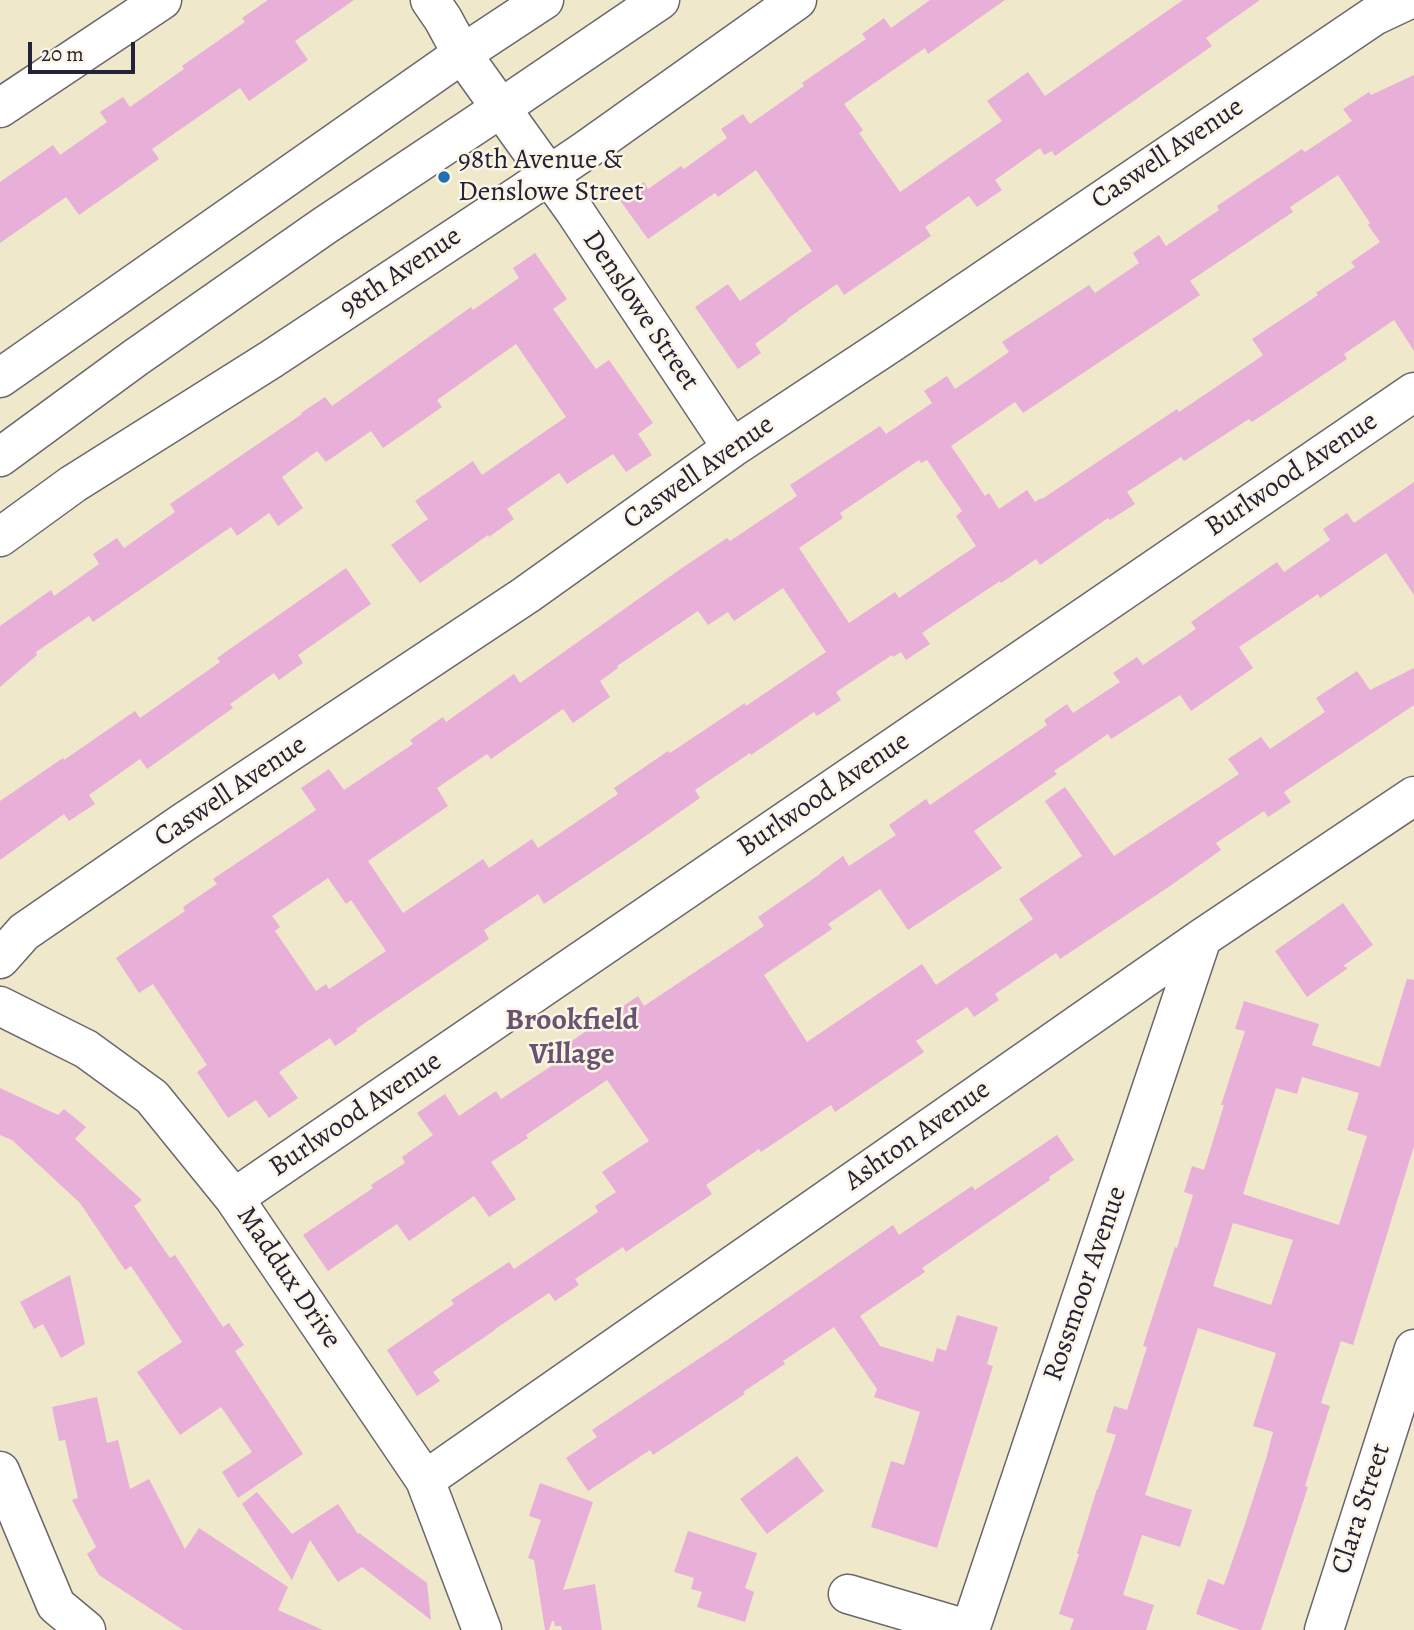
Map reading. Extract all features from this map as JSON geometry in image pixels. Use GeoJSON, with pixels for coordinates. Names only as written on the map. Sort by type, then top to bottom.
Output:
{"type":"FeatureCollection","features":[{"type":"Feature","properties":{"kind":"street"},"geometry":{"type":"LineString","coordinates":[[0,107],[162,0]]}},
{"type":"Feature","properties":{"kind":"street","name":"Denslowe Street"},"geometry":{"type":"LineString","coordinates":[[430,0],[462,54],[573,210],[732,448]]}},
{"type":"Feature","properties":{"kind":"street"},"geometry":{"type":"LineString","coordinates":[[0,378],[462,54],[544,0]]}},
{"type":"Feature","properties":{"kind":"street"},"geometry":{"type":"LineString","coordinates":[[0,457],[135,358],[324,226],[660,0]]}},
{"type":"Feature","properties":{"kind":"street","name":"98th Avenue"},"geometry":{"type":"LineString","coordinates":[[0,537],[73,484],[270,360],[548,176],[797,0]]}},
{"type":"Feature","properties":{"kind":"street","name":"Caswell Avenue"},"geometry":{"type":"LineString","coordinates":[[0,959],[24,932],[527,594],[732,448],[1374,16],[1408,0]]}},
{"type":"Feature","properties":{"kind":"street","name":"Burlwood Avenue"},"geometry":{"type":"LineString","coordinates":[[234,1198],[1414,392]]}},
{"type":"Feature","properties":{"kind":"street","name":"Ashton Avenue"},"geometry":{"type":"LineString","coordinates":[[425,1480],[1202,938],[1414,796]]}},
{"type":"Feature","properties":{"kind":"street","name":"Rossmoor Avenue"},"geometry":{"type":"LineString","coordinates":[[970,1630],[1202,938]]}},
{"type":"Feature","properties":{"kind":"street","name":"Maddux Drive"},"geometry":{"type":"LineString","coordinates":[[0,1006],[86,1049],[152,1097],[234,1198],[425,1480],[482,1630]]}},
{"type":"Feature","properties":{"kind":"street","name":"Clara Street"},"geometry":{"type":"LineString","coordinates":[[1324,1630],[1414,1349]]}},
{"type":"Feature","properties":{"kind":"street"},"geometry":{"type":"LineString","coordinates":[[0,1471],[56,1605],[86,1630]]}},
{"type":"Feature","properties":{"kind":"street"},"geometry":{"type":"LineString","coordinates":[[848,1594],[970,1630]]}},
{"type":"Feature","properties":{"kind":"building"},"geometry":{"type":"Polygon","coordinates":[[[268,0],[354,0],[295,41],[308,60],[249,101],[240,88],[152,149],[159,159],[79,215],[66,197],[0,243],[0,182],[53,145],[60,155],[107,122],[100,112],[123,97],[130,107],[245,22],[242,18],[268,0]]]}},
{"type":"Feature","properties":{"kind":"building"},"geometry":{"type":"Polygon","coordinates":[[[930,0],[1005,0],[928,54],[925,48],[844,104],[863,130],[859,133],[900,192],[1002,121],[987,101],[1028,72],[1045,96],[1183,0],[1260,0],[1206,38],[1212,46],[1055,156],[1052,151],[1044,155],[1040,148],[995,180],[1002,190],[977,207],[969,196],[925,227],[931,236],[844,295],[837,284],[787,319],[755,344],[761,353],[738,369],[695,307],[728,284],[740,301],[812,251],[756,170],[718,197],[715,193],[648,239],[619,199],[644,182],[648,189],[681,166],[684,169],[727,138],[721,129],[743,114],[750,124],[804,86],[802,83],[866,39],[862,34],[884,18],[891,28],[930,0]]]}},
{"type":"Feature","properties":{"kind":"building"},"geometry":{"type":"Polygon","coordinates":[[[1414,75],[1414,351],[1394,320],[1344,354],[1347,359],[1252,422],[1249,419],[1184,461],[1181,457],[1127,492],[1135,504],[1110,520],[1108,518],[1040,565],[1036,559],[922,633],[930,644],[906,660],[901,652],[893,657],[892,655],[836,692],[841,700],[817,716],[814,712],[695,790],[700,798],[634,844],[544,904],[538,894],[484,930],[489,939],[356,1029],[357,1031],[335,1046],[330,1038],[279,1072],[298,1098],[269,1118],[256,1100],[228,1118],[197,1072],[207,1065],[153,984],[139,993],[116,958],[185,911],[183,907],[217,884],[213,879],[316,810],[301,788],[329,769],[344,790],[413,744],[410,740],[443,717],[446,722],[514,674],[520,683],[682,568],[727,538],[730,541],[797,496],[790,485],[880,426],[886,434],[932,403],[924,391],[947,376],[955,389],[1009,352],[1002,342],[1089,285],[1095,293],[1139,263],[1133,253],[1159,235],[1166,246],[1219,210],[1217,206],[1302,149],[1305,152],[1352,121],[1343,109],[1369,92],[1371,95],[1414,75]],[[1338,175],[1290,207],[1293,212],[1190,281],[1200,295],[1023,413],[1015,402],[951,446],[985,496],[989,493],[999,509],[1027,490],[1035,502],[1042,499],[1177,409],[1179,412],[1263,355],[1252,339],[1355,267],[1351,262],[1380,242],[1338,175]],[[919,460],[840,513],[843,518],[799,548],[849,623],[895,592],[899,598],[976,546],[956,516],[962,511],[927,460],[921,463],[919,460]],[[783,588],[734,621],[728,612],[708,625],[698,611],[617,666],[618,668],[600,681],[610,697],[573,723],[563,709],[491,759],[487,754],[437,788],[448,806],[368,861],[403,913],[483,859],[489,868],[532,839],[538,848],[618,794],[614,788],[668,751],[670,753],[745,703],[746,706],[826,652],[783,588]],[[328,878],[272,916],[280,927],[275,931],[316,991],[326,984],[329,989],[386,951],[351,900],[346,904],[328,878]]]}},
{"type":"Feature","properties":{"kind":"building"},"geometry":{"type":"Polygon","coordinates":[[[535,253],[567,299],[553,309],[596,369],[609,360],[653,423],[638,434],[652,455],[626,472],[613,454],[567,484],[559,473],[507,509],[514,519],[420,583],[391,545],[428,519],[415,501],[473,461],[482,475],[566,417],[516,344],[437,400],[442,407],[383,448],[371,431],[326,462],[317,451],[282,477],[303,508],[278,526],[269,513],[237,536],[231,527],[93,622],[89,616],[36,652],[37,655],[0,687],[0,626],[51,590],[54,596],[99,564],[93,554],[117,538],[124,548],[175,512],[170,504],[301,413],[325,397],[332,406],[471,307],[473,310],[519,278],[513,268],[535,253]]]}},
{"type":"Feature","properties":{"kind":"building"},"geometry":{"type":"Polygon","coordinates":[[[1414,482],[1414,595],[1386,553],[1320,598],[1318,594],[1239,647],[1253,668],[1191,711],[1180,695],[1111,739],[1108,734],[1054,771],[1057,774],[974,831],[1002,868],[908,930],[880,889],[828,924],[832,929],[764,975],[807,1042],[922,964],[936,985],[1033,919],[1019,899],[1082,856],[1045,801],[1065,787],[1114,856],[1239,774],[1228,759],[1261,737],[1270,749],[1325,712],[1316,698],[1357,671],[1370,690],[1414,668],[1414,705],[1284,792],[1291,802],[1268,817],[1264,811],[1216,843],[1221,850],[1170,886],[1060,959],[1056,953],[995,994],[999,1000],[974,1017],[967,1007],[916,1041],[924,1052],[835,1112],[831,1105],[761,1152],[759,1149],[706,1185],[712,1194],[626,1252],[623,1247],[575,1279],[579,1285],[555,1301],[549,1293],[495,1329],[433,1372],[440,1381],[417,1396],[387,1350],[454,1304],[451,1300],[509,1262],[514,1269],[598,1212],[595,1206],[616,1192],[602,1172],[649,1141],[607,1080],[491,1162],[516,1199],[489,1217],[474,1196],[409,1241],[397,1224],[328,1271],[303,1235],[373,1188],[371,1185],[405,1163],[402,1157],[433,1135],[417,1113],[445,1094],[459,1116],[496,1091],[501,1099],[553,1065],[548,1057],[638,996],[644,1006],[764,926],[758,917],[843,856],[849,866],[896,835],[889,825],[926,799],[930,805],[1047,725],[1044,720],[1067,704],[1073,713],[1120,682],[1113,673],[1137,657],[1143,665],[1196,629],[1191,622],[1277,562],[1284,572],[1330,540],[1323,529],[1347,513],[1354,523],[1414,482]]]}},
{"type":"Feature","properties":{"kind":"building"},"geometry":{"type":"Polygon","coordinates":[[[346,568],[371,604],[298,655],[303,663],[279,680],[274,673],[230,704],[233,708],[147,769],[140,759],[89,795],[95,804],[69,821],[64,814],[0,860],[0,801],[135,711],[140,718],[220,662],[217,658],[346,568]]]}},
{"type":"Feature","properties":{"kind":"building"},"geometry":{"type":"Polygon","coordinates":[[[1343,903],[1373,945],[1343,966],[1348,968],[1307,997],[1275,951],[1343,903]]]}},
{"type":"Feature","properties":{"kind":"building"},"geometry":{"type":"Polygon","coordinates":[[[1407,979],[1414,980],[1414,1146],[1353,1345],[1341,1341],[1321,1403],[1330,1406],[1305,1486],[1308,1487],[1261,1630],[1240,1630],[1196,1614],[1208,1579],[1224,1585],[1266,1459],[1273,1432],[1253,1426],[1276,1353],[1198,1328],[1145,1495],[1192,1510],[1180,1547],[1142,1535],[1123,1595],[1154,1605],[1146,1630],[1070,1630],[1074,1619],[1059,1614],[1116,1435],[1106,1432],[1114,1406],[1127,1410],[1147,1347],[1143,1346],[1193,1195],[1184,1192],[1192,1166],[1204,1170],[1245,1031],[1235,1029],[1244,1001],[1319,1024],[1312,1045],[1380,1067],[1407,979]],[[1302,1077],[1297,1094],[1276,1088],[1243,1194],[1339,1225],[1367,1136],[1347,1130],[1359,1093],[1302,1077]],[[1233,1223],[1213,1286],[1271,1305],[1293,1240],[1233,1223]]]}},
{"type":"Feature","properties":{"kind":"building"},"geometry":{"type":"Polygon","coordinates":[[[0,1088],[58,1115],[64,1109],[86,1127],[75,1139],[142,1200],[134,1206],[170,1258],[175,1255],[223,1327],[229,1323],[244,1345],[235,1351],[303,1454],[238,1498],[222,1472],[252,1452],[221,1407],[180,1435],[137,1372],[182,1342],[131,1266],[125,1270],[80,1203],[12,1140],[0,1135],[0,1088]]]}},
{"type":"Feature","properties":{"kind":"building"},"geometry":{"type":"Polygon","coordinates":[[[1057,1135],[1074,1160],[1049,1177],[1050,1180],[922,1268],[925,1272],[860,1316],[880,1346],[933,1362],[937,1348],[946,1351],[957,1315],[998,1327],[987,1364],[993,1366],[937,1548],[871,1527],[891,1461],[904,1465],[920,1412],[874,1397],[877,1389],[834,1327],[783,1361],[785,1364],[743,1392],[745,1394],[653,1455],[650,1450],[588,1491],[566,1458],[597,1437],[592,1430],[893,1225],[899,1235],[972,1186],[975,1190],[1057,1135]]]}},
{"type":"Feature","properties":{"kind":"building"},"geometry":{"type":"Polygon","coordinates":[[[70,1275],[85,1344],[61,1358],[43,1324],[34,1329],[20,1302],[70,1275]]]}},
{"type":"Feature","properties":{"kind":"building"},"geometry":{"type":"Polygon","coordinates":[[[97,1397],[107,1443],[118,1440],[130,1489],[149,1479],[185,1549],[199,1528],[288,1587],[278,1610],[323,1630],[183,1630],[99,1575],[87,1554],[96,1547],[72,1500],[78,1498],[65,1440],[59,1441],[52,1407],[97,1397]]]}},
{"type":"Feature","properties":{"kind":"building"},"geometry":{"type":"Polygon","coordinates":[[[797,1456],[824,1491],[767,1534],[740,1499],[797,1456]]]}},
{"type":"Feature","properties":{"kind":"building"},"geometry":{"type":"Polygon","coordinates":[[[540,1483],[593,1502],[563,1590],[595,1584],[602,1630],[562,1630],[561,1626],[555,1626],[552,1621],[549,1630],[545,1630],[534,1560],[528,1558],[541,1520],[529,1516],[540,1483]]]}},
{"type":"Feature","properties":{"kind":"building"},"geometry":{"type":"Polygon","coordinates":[[[257,1492],[292,1534],[338,1504],[358,1534],[427,1583],[431,1620],[362,1567],[338,1582],[310,1540],[292,1580],[242,1504],[257,1492]]]}},
{"type":"Feature","properties":{"kind":"building"},"geometry":{"type":"Polygon","coordinates":[[[688,1531],[757,1553],[745,1588],[754,1592],[745,1622],[697,1607],[702,1592],[691,1589],[694,1578],[674,1572],[688,1531]]]}},
{"type":"Feature","properties":{"kind":"place","name":"98th Avenue & Denslowe Street"},"geometry":{"type":"Point","coordinates":[444,177]}},
{"type":"Feature","properties":{"kind":"district","name":"Brookfield Village"},"geometry":{"type":"Point","coordinates":[572,1039]}}]}
